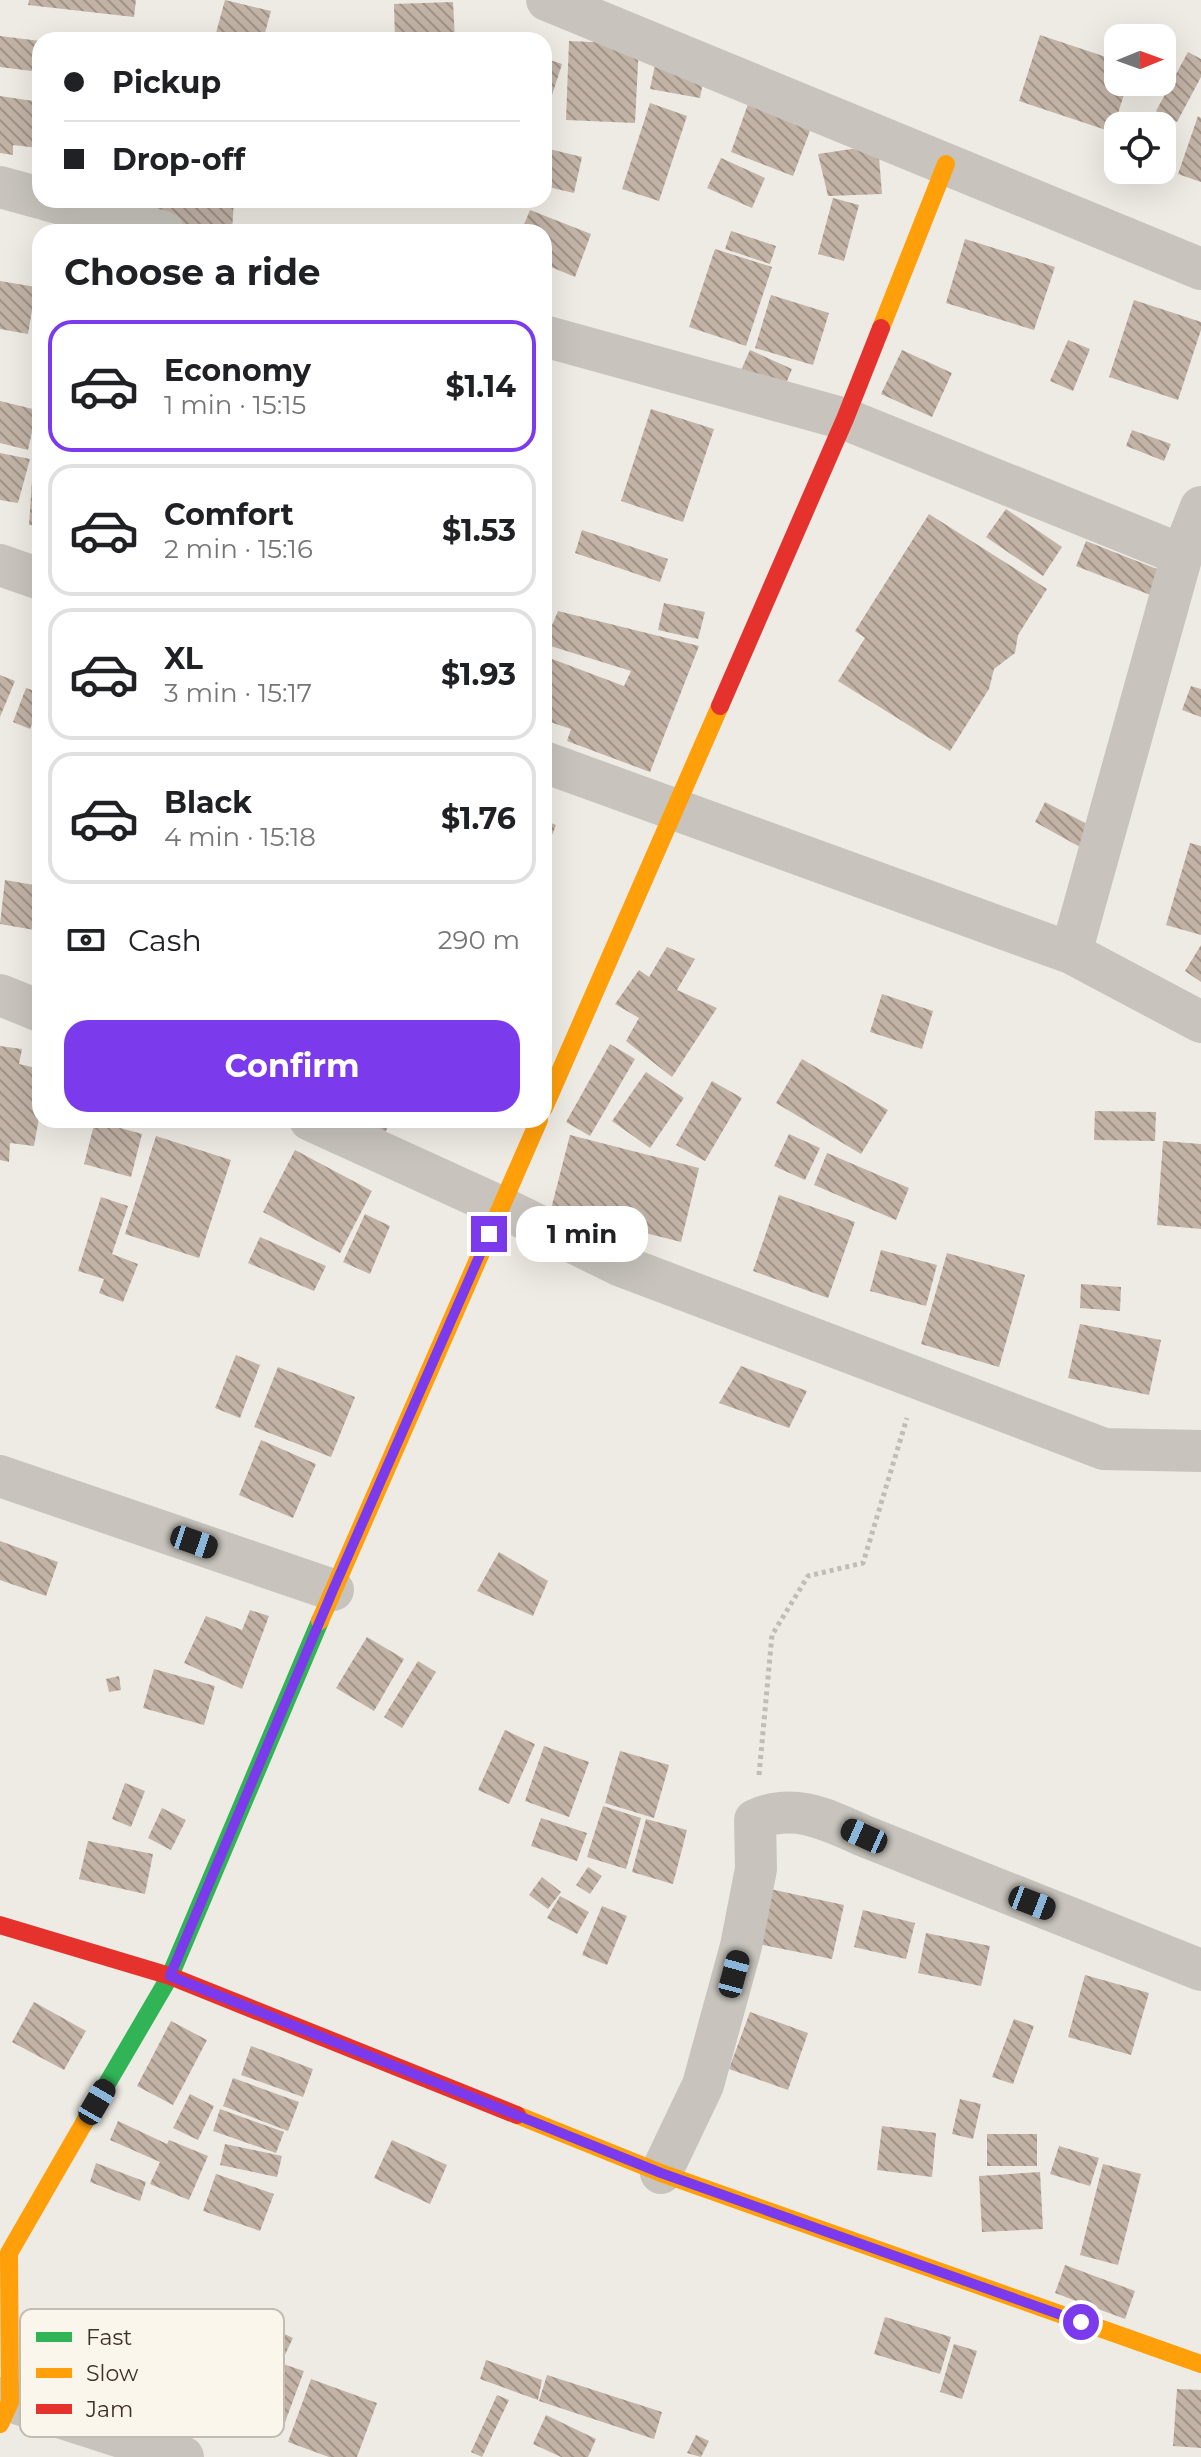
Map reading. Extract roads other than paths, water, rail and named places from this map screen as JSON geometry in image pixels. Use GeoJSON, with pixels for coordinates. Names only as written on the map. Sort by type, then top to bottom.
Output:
{"type":"FeatureCollection","features":[{"type":"Feature","properties":{"kind":"street"},"geometry":{"type":"LineString","coordinates":[[547,0],[1201,269]]}},
{"type":"Feature","properties":{"kind":"street"},"geometry":{"type":"LineString","coordinates":[[552,1090],[845,419],[946,164]]}},
{"type":"Feature","properties":{"kind":"street"},"geometry":{"type":"LineString","coordinates":[[0,187],[32,196]]}},
{"type":"Feature","properties":{"kind":"street"},"geometry":{"type":"LineString","coordinates":[[76,208],[135,224]]}},
{"type":"Feature","properties":{"kind":"street"},"geometry":{"type":"LineString","coordinates":[[552,338],[845,419],[1182,555]]}},
{"type":"Feature","properties":{"kind":"street"},"geometry":{"type":"LineString","coordinates":[[1071,953],[1182,555],[1201,507]]}},
{"type":"Feature","properties":{"kind":"street"},"geometry":{"type":"LineString","coordinates":[[0,565],[32,576]]}},
{"type":"Feature","properties":{"kind":"street"},"geometry":{"type":"LineString","coordinates":[[552,765],[1071,953],[1201,1022]]}},
{"type":"Feature","properties":{"kind":"street"},"geometry":{"type":"LineString","coordinates":[[0,995],[32,1008]]}},
{"type":"Feature","properties":{"kind":"street"},"geometry":{"type":"LineString","coordinates":[[328,1128],[619,1265],[1104,1449],[1201,1451]]}},
{"type":"Feature","properties":{"kind":"street"},"geometry":{"type":"LineString","coordinates":[[3,2408],[9,2253],[170,1976],[333,1590],[536,1128]]}},
{"type":"Feature","properties":{"kind":"street"},"geometry":{"type":"LineString","coordinates":[[0,1476],[333,1590]]}},
{"type":"Feature","properties":{"kind":"street"},"geometry":{"type":"LineString","coordinates":[[661,2173],[703,2085],[741,1946],[756,1869],[755,1820],[771,1813],[815,1814],[1201,1970]]}},
{"type":"Feature","properties":{"kind":"street"},"geometry":{"type":"LineString","coordinates":[[0,1925],[170,1976],[661,2173],[1201,2364]]}},
{"type":"Feature","properties":{"kind":"street"},"geometry":{"type":"LineString","coordinates":[[110,2437],[183,2457]]}}]}
